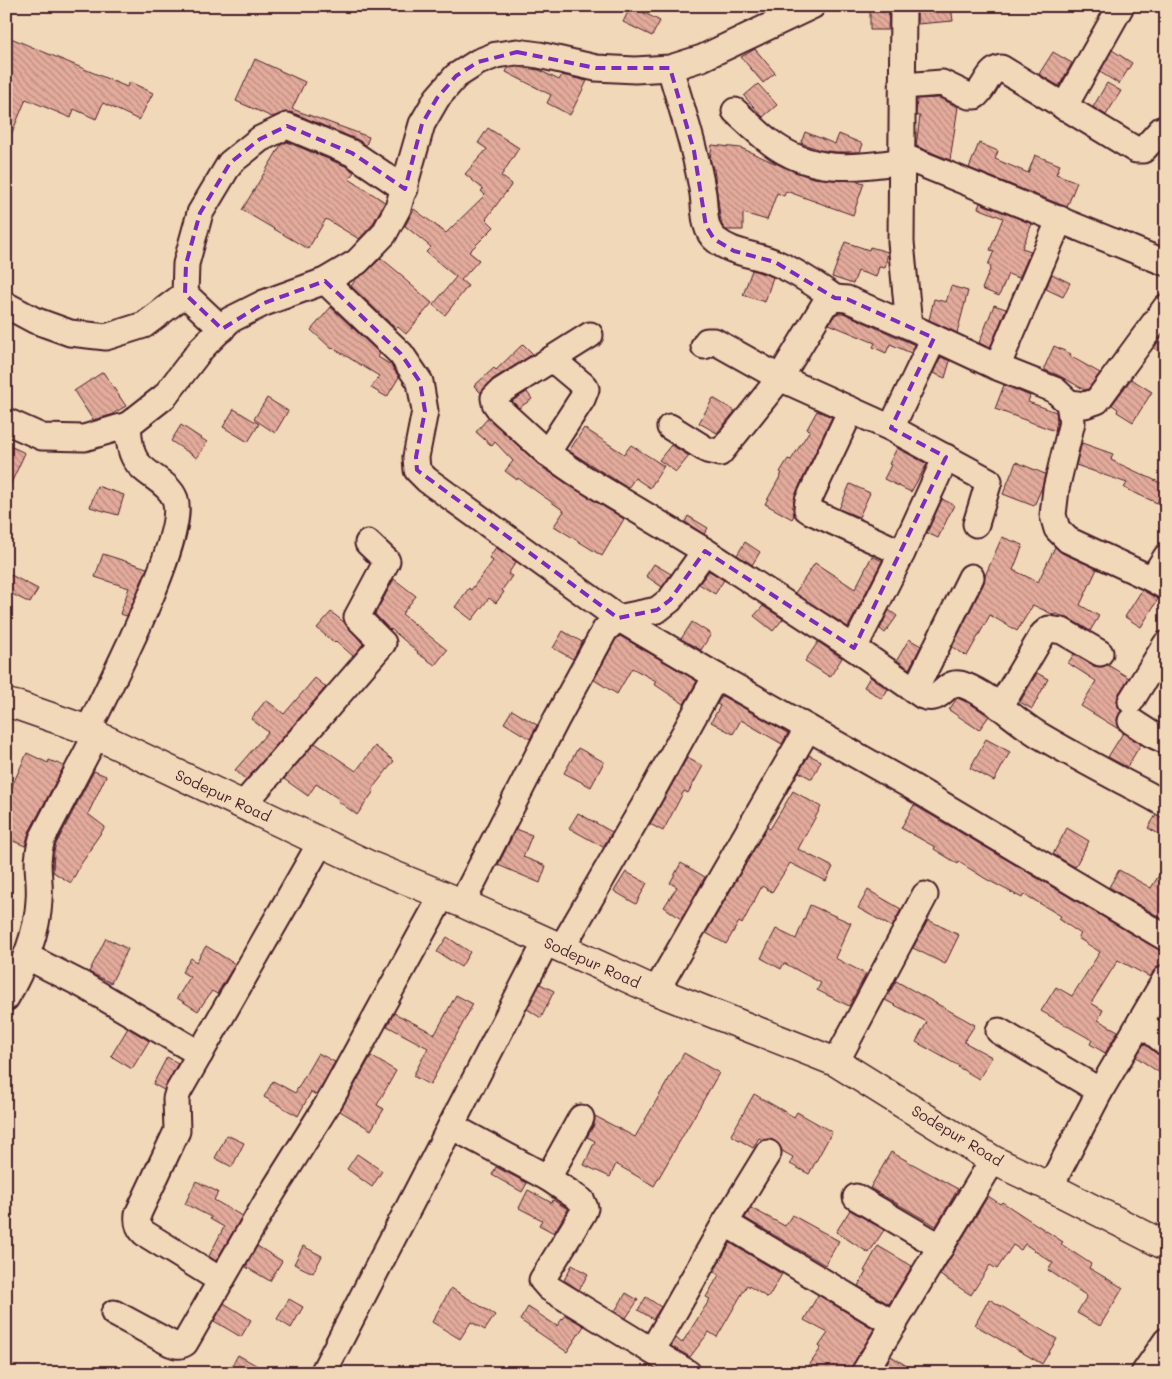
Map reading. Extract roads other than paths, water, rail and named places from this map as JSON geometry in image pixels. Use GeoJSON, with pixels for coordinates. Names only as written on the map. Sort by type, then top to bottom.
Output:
{"type":"FeatureCollection","features":[{"type":"Feature","properties":{"kind":"main road","name":"Sodepur Road"},"geometry":{"type":"LineString","coordinates":[[6,702],[92,733],[320,842],[656,991],[836,1062],[994,1160],[1166,1246]]}},
{"type":"Feature","properties":{"kind":"street"},"geometry":{"type":"LineString","coordinates":[[6,421],[42,437],[84,438],[128,425],[165,396],[202,348],[230,320],[264,303],[325,281],[357,262],[384,234],[398,208],[405,189],[422,124],[436,98],[456,76],[478,62],[496,55],[517,52],[596,68],[635,70],[670,68],[702,58],[812,6]]}},
{"type":"Feature","properties":{"kind":"street"},"geometry":{"type":"LineString","coordinates":[[904,6],[901,242],[909,326]]}},
{"type":"Feature","properties":{"kind":"street"},"geometry":{"type":"LineString","coordinates":[[1064,107],[1121,6]]}},
{"type":"Feature","properties":{"kind":"street"},"geometry":{"type":"LineString","coordinates":[[670,68],[694,151],[703,194],[706,226],[714,239],[734,250],[775,262],[800,275],[835,298],[847,299],[997,367],[1055,390],[1069,403],[1085,405],[1097,401],[1166,307]]}},
{"type":"Feature","properties":{"kind":"street"},"geometry":{"type":"LineString","coordinates":[[903,86],[942,83],[969,96],[975,96],[980,93],[992,73],[996,69],[1001,68],[1136,150],[1142,150],[1161,130],[1166,128]]}},
{"type":"Feature","properties":{"kind":"street"},"geometry":{"type":"LineString","coordinates":[[735,111],[770,142],[789,155],[812,163],[841,168],[866,167],[902,159],[1060,219],[1166,263]]}},
{"type":"Feature","properties":{"kind":"street"},"geometry":{"type":"LineString","coordinates":[[222,329],[185,294],[186,264],[200,213],[230,163],[260,139],[286,126],[352,153],[405,189]]}},
{"type":"Feature","properties":{"kind":"street"},"geometry":{"type":"LineString","coordinates":[[997,367],[1060,219]]}},
{"type":"Feature","properties":{"kind":"street"},"geometry":{"type":"LineString","coordinates":[[325,281],[401,354],[420,382],[425,411],[416,457],[417,470],[427,480],[618,618],[716,676],[911,786],[1166,938]]}},
{"type":"Feature","properties":{"kind":"street"},"geometry":{"type":"LineString","coordinates":[[6,305],[34,320],[70,334],[106,337],[144,325],[185,294]]}},
{"type":"Feature","properties":{"kind":"street"},"geometry":{"type":"LineString","coordinates":[[670,427],[707,450],[720,453],[780,378],[824,305],[835,298]]}},
{"type":"Feature","properties":{"kind":"street"},"geometry":{"type":"LineString","coordinates":[[590,335],[501,391],[494,398],[500,410],[547,453],[582,477],[705,551],[854,648],[923,696],[931,699],[937,697],[949,685],[958,683],[967,686],[1000,706],[1036,733],[1166,805]]}},
{"type":"Feature","properties":{"kind":"street"},"geometry":{"type":"LineString","coordinates":[[891,428],[934,338]]}},
{"type":"Feature","properties":{"kind":"street"},"geometry":{"type":"LineString","coordinates":[[704,346],[707,341],[714,341],[780,378],[891,428],[989,481],[976,524]]}},
{"type":"Feature","properties":{"kind":"street"},"geometry":{"type":"LineString","coordinates":[[547,453],[582,399],[586,389],[583,384],[552,359]]}},
{"type":"Feature","properties":{"kind":"street"},"geometry":{"type":"LineString","coordinates":[[1069,403],[1072,422],[1056,489],[1053,515],[1057,529],[1068,540],[1159,583],[1166,557]]}},
{"type":"Feature","properties":{"kind":"street"},"geometry":{"type":"LineString","coordinates":[[851,410],[806,505],[807,509],[902,553]]}},
{"type":"Feature","properties":{"kind":"street"},"geometry":{"type":"LineString","coordinates":[[6,998],[26,956],[39,901],[37,863],[42,839],[92,733],[142,618],[170,545],[176,520],[175,500],[168,489],[147,472],[135,459],[130,445],[128,425]]}},
{"type":"Feature","properties":{"kind":"street"},"geometry":{"type":"LineString","coordinates":[[854,648],[902,553],[946,457]]}},
{"type":"Feature","properties":{"kind":"street"},"geometry":{"type":"LineString","coordinates":[[243,805],[383,643],[357,618],[387,560],[368,543]]}},
{"type":"Feature","properties":{"kind":"street"},"geometry":{"type":"LineString","coordinates":[[114,1313],[170,1343],[181,1345],[185,1343],[220,1280],[452,900],[552,729],[605,630],[618,618],[657,610],[664,605],[670,600],[705,551]]}},
{"type":"Feature","properties":{"kind":"street"},"geometry":{"type":"LineString","coordinates":[[915,690],[971,577]]}},
{"type":"Feature","properties":{"kind":"street"},"geometry":{"type":"LineString","coordinates":[[1000,706],[1043,634],[1049,629],[1062,631],[1100,653]]}},
{"type":"Feature","properties":{"kind":"street"},"geometry":{"type":"LineString","coordinates":[[1166,644],[1131,711],[1151,734],[1166,741]]}},
{"type":"Feature","properties":{"kind":"street"},"geometry":{"type":"LineString","coordinates":[[323,1373],[451,1126],[553,946],[649,797],[716,676]]}},
{"type":"Feature","properties":{"kind":"street"},"geometry":{"type":"LineString","coordinates":[[656,991],[808,728]]}},
{"type":"Feature","properties":{"kind":"street"},"geometry":{"type":"LineString","coordinates":[[220,1280],[144,1233],[138,1222],[138,1214],[177,1132],[176,1098],[320,842]]}},
{"type":"Feature","properties":{"kind":"street"},"geometry":{"type":"LineString","coordinates":[[836,1062],[925,895]]}},
{"type":"Feature","properties":{"kind":"street"},"geometry":{"type":"LineString","coordinates":[[26,956],[83,985],[200,1054]]}},
{"type":"Feature","properties":{"kind":"street"},"geometry":{"type":"LineString","coordinates":[[1050,1187],[1100,1091],[1140,1022],[1162,993]]}},
{"type":"Feature","properties":{"kind":"street"},"geometry":{"type":"LineString","coordinates":[[1140,1022],[1166,1043]]}},
{"type":"Feature","properties":{"kind":"street"},"geometry":{"type":"LineString","coordinates":[[999,1031],[1100,1091]]}},
{"type":"Feature","properties":{"kind":"street"},"geometry":{"type":"LineString","coordinates":[[548,1178],[581,1118]]}},
{"type":"Feature","properties":{"kind":"street"},"geometry":{"type":"LineString","coordinates":[[451,1126],[548,1178],[582,1200],[585,1208],[584,1213],[544,1275],[542,1280],[544,1284],[669,1365],[725,1223],[768,1153]]}},
{"type":"Feature","properties":{"kind":"street"},"geometry":{"type":"LineString","coordinates":[[864,1373],[994,1160]]}},
{"type":"Feature","properties":{"kind":"street"},"geometry":{"type":"LineString","coordinates":[[856,1197],[941,1247]]}},
{"type":"Feature","properties":{"kind":"street"},"geometry":{"type":"LineString","coordinates":[[725,1223],[894,1324]]}},
{"type":"Feature","properties":{"kind":"street"},"geometry":{"type":"LineString","coordinates":[[1144,1373],[1166,1340]]}}]}
